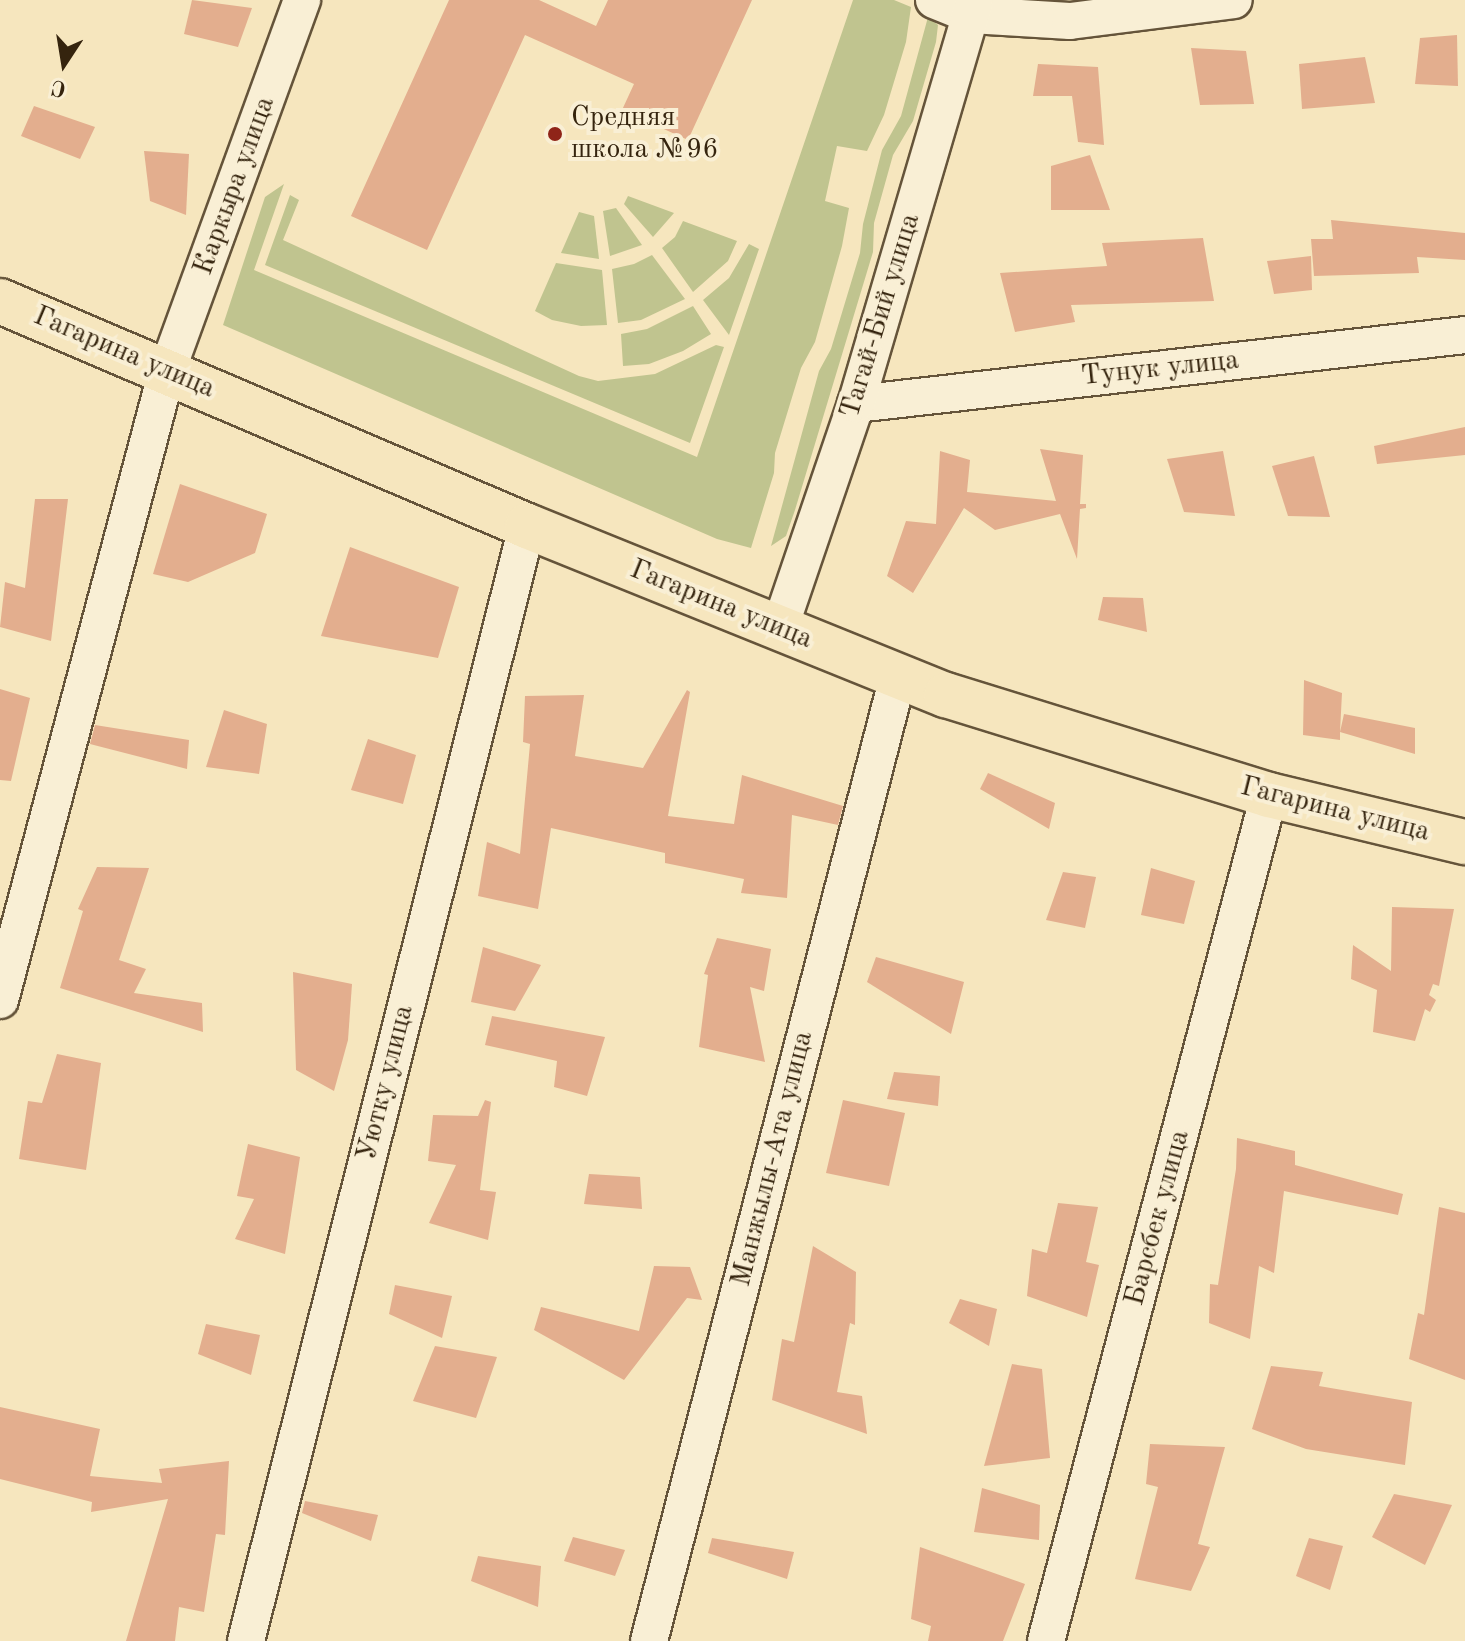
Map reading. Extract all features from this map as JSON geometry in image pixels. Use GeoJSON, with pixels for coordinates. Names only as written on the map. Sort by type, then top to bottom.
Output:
{"type":"FeatureCollection","features":[{"type":"Feature","properties":{"kind":"main road","name":"Гагарина улица"},"geometry":{"type":"LineString","coordinates":[[0,301],[527,526],[898,677],[1110,749],[1269,795],[1465,842]]}},
{"type":"Feature","properties":{"kind":"street","name":"Каркыра улица"},"geometry":{"type":"LineString","coordinates":[[0,1000],[167,371],[302,0]]}},
{"type":"Feature","properties":{"kind":"street"},"geometry":{"type":"LineString","coordinates":[[934,0],[1070,21],[1234,0]]}},
{"type":"Feature","properties":{"kind":"street","name":"Тагай-Бий улица"},"geometry":{"type":"LineString","coordinates":[[779,630],[856,404],[973,8]]}},
{"type":"Feature","properties":{"kind":"street","name":"Тунук улица"},"geometry":{"type":"LineString","coordinates":[[856,404],[1465,335]]}},
{"type":"Feature","properties":{"kind":"street","name":"Уютку улица"},"geometry":{"type":"LineString","coordinates":[[246,1641],[527,526]]}},
{"type":"Feature","properties":{"kind":"street","name":"Манжылы-Ата улица"},"geometry":{"type":"LineString","coordinates":[[649,1641],[898,677]]}},
{"type":"Feature","properties":{"kind":"street","name":"Барсбек улица"},"geometry":{"type":"LineString","coordinates":[[1046,1641],[1269,795]]}},
{"type":"Feature","properties":{"kind":"green space"},"geometry":{"type":"Polygon","coordinates":[[[853,0],[894,0],[911,7],[906,42],[884,115],[867,151],[837,146],[825,201],[849,208],[842,246],[815,342],[801,368],[775,453],[774,473],[751,548],[717,539],[223,325],[265,197],[284,184],[254,270],[697,457],[853,0]]]}},
{"type":"Feature","properties":{"kind":"green space"},"geometry":{"type":"Polygon","coordinates":[[[928,17],[938,25],[936,42],[913,121],[893,155],[874,223],[873,252],[795,510],[786,536],[771,546],[819,371],[831,349],[860,253],[863,224],[882,150],[901,116],[928,17]]]}},
{"type":"Feature","properties":{"kind":"green space"},"geometry":{"type":"Polygon","coordinates":[[[290,195],[299,200],[283,240],[579,376],[598,381],[655,374],[716,345],[724,347],[690,443],[265,265],[290,195]]]}},
{"type":"Feature","properties":{"kind":"green space"},"geometry":{"type":"Polygon","coordinates":[[[628,196],[674,213],[653,237],[624,204],[628,196]]]}},
{"type":"Feature","properties":{"kind":"green space"},"geometry":{"type":"Polygon","coordinates":[[[616,208],[642,245],[610,256],[603,211],[616,208]]]}},
{"type":"Feature","properties":{"kind":"green space"},"geometry":{"type":"Polygon","coordinates":[[[579,212],[594,216],[599,259],[561,253],[579,212]]]}},
{"type":"Feature","properties":{"kind":"green space"},"geometry":{"type":"Polygon","coordinates":[[[683,221],[737,241],[728,261],[693,292],[662,248],[675,237],[683,221]]]}},
{"type":"Feature","properties":{"kind":"green space"},"geometry":{"type":"Polygon","coordinates":[[[749,244],[759,249],[729,335],[703,300],[729,278],[749,244]]]}},
{"type":"Feature","properties":{"kind":"green space"},"geometry":{"type":"Polygon","coordinates":[[[652,255],[685,299],[641,320],[618,323],[612,269],[634,264],[652,255]]]}},
{"type":"Feature","properties":{"kind":"green space"},"geometry":{"type":"Polygon","coordinates":[[[556,263],[602,270],[607,325],[581,326],[552,320],[535,311],[556,263]]]}},
{"type":"Feature","properties":{"kind":"green space"},"geometry":{"type":"Polygon","coordinates":[[[693,306],[711,334],[683,351],[649,364],[623,366],[621,334],[647,329],[693,306]]]}},
{"type":"Feature","properties":{"kind":"building"},"geometry":{"type":"Polygon","coordinates":[[[192,0],[252,8],[238,47],[184,34],[192,0]]]}},
{"type":"Feature","properties":{"kind":"building"},"geometry":{"type":"Polygon","coordinates":[[[449,0],[539,0],[596,26],[608,0],[752,0],[688,140],[622,110],[634,84],[525,35],[427,250],[351,216],[449,0]]]}},
{"type":"Feature","properties":{"kind":"building"},"geometry":{"type":"Polygon","coordinates":[[[1457,35],[1458,86],[1415,84],[1420,38],[1457,35]]]}},
{"type":"Feature","properties":{"kind":"building"},"geometry":{"type":"Polygon","coordinates":[[[1191,48],[1246,51],[1254,104],[1200,105],[1191,48]]]}},
{"type":"Feature","properties":{"kind":"building"},"geometry":{"type":"Polygon","coordinates":[[[1365,57],[1375,103],[1302,109],[1299,64],[1365,57]]]}},
{"type":"Feature","properties":{"kind":"building"},"geometry":{"type":"Polygon","coordinates":[[[1038,64],[1098,67],[1104,145],[1078,142],[1072,96],[1033,96],[1038,64]]]}},
{"type":"Feature","properties":{"kind":"building"},"geometry":{"type":"Polygon","coordinates":[[[34,106],[95,127],[80,159],[21,136],[34,106]]]}},
{"type":"Feature","properties":{"kind":"building"},"geometry":{"type":"Polygon","coordinates":[[[144,151],[189,154],[186,215],[150,201],[144,151]]]}},
{"type":"Feature","properties":{"kind":"building"},"geometry":{"type":"Polygon","coordinates":[[[1090,155],[1110,210],[1051,210],[1051,166],[1090,155]]]}},
{"type":"Feature","properties":{"kind":"building"},"geometry":{"type":"Polygon","coordinates":[[[1331,220],[1465,233],[1465,260],[1417,257],[1419,273],[1314,276],[1311,239],[1333,239],[1331,220]]]}},
{"type":"Feature","properties":{"kind":"building"},"geometry":{"type":"Polygon","coordinates":[[[1203,238],[1214,301],[1071,305],[1075,322],[1015,332],[1000,273],[1107,266],[1102,243],[1203,238]]]}},
{"type":"Feature","properties":{"kind":"building"},"geometry":{"type":"Polygon","coordinates":[[[1311,256],[1312,290],[1274,294],[1267,261],[1311,256]]]}},
{"type":"Feature","properties":{"kind":"building"},"geometry":{"type":"Polygon","coordinates":[[[1465,427],[1465,455],[1377,464],[1374,446],[1465,427]]]}},
{"type":"Feature","properties":{"kind":"building"},"geometry":{"type":"Polygon","coordinates":[[[1040,449],[1083,455],[1080,504],[1086,504],[1086,508],[1080,509],[1077,559],[1060,514],[995,530],[964,508],[913,593],[887,576],[906,521],[936,524],[940,451],[970,460],[967,492],[1056,501],[1040,449]]]}},
{"type":"Feature","properties":{"kind":"building"},"geometry":{"type":"Polygon","coordinates":[[[1223,451],[1235,516],[1184,512],[1167,459],[1223,451]]]}},
{"type":"Feature","properties":{"kind":"building"},"geometry":{"type":"Polygon","coordinates":[[[1314,456],[1330,517],[1288,516],[1272,466],[1314,456]]]}},
{"type":"Feature","properties":{"kind":"building"},"geometry":{"type":"Polygon","coordinates":[[[180,484],[267,514],[255,553],[188,582],[153,574],[180,484]]]}},
{"type":"Feature","properties":{"kind":"building"},"geometry":{"type":"Polygon","coordinates":[[[35,499],[68,499],[51,641],[0,627],[5,582],[25,588],[35,499]]]}},
{"type":"Feature","properties":{"kind":"building"},"geometry":{"type":"Polygon","coordinates":[[[350,547],[459,587],[438,658],[321,636],[350,547]]]}},
{"type":"Feature","properties":{"kind":"building"},"geometry":{"type":"Polygon","coordinates":[[[1103,597],[1143,598],[1147,632],[1098,620],[1103,597]]]}},
{"type":"Feature","properties":{"kind":"building"},"geometry":{"type":"Polygon","coordinates":[[[1304,680],[1342,693],[1340,740],[1303,735],[1304,680]]]}},
{"type":"Feature","properties":{"kind":"building"},"geometry":{"type":"Polygon","coordinates":[[[0,689],[30,698],[11,781],[0,780],[0,689]]]}},
{"type":"Feature","properties":{"kind":"building"},"geometry":{"type":"Polygon","coordinates":[[[687,690],[690,692],[668,816],[734,824],[742,775],[843,806],[838,825],[792,815],[787,898],[741,893],[744,879],[665,863],[665,853],[551,828],[538,909],[478,896],[487,842],[520,854],[530,744],[523,742],[525,696],[584,695],[575,756],[643,768],[687,690]]]}},
{"type":"Feature","properties":{"kind":"building"},"geometry":{"type":"Polygon","coordinates":[[[224,710],[267,724],[259,774],[206,767],[224,710]]]}},
{"type":"Feature","properties":{"kind":"building"},"geometry":{"type":"Polygon","coordinates":[[[1344,714],[1415,728],[1415,754],[1340,732],[1344,714]]]}},
{"type":"Feature","properties":{"kind":"building"},"geometry":{"type":"Polygon","coordinates":[[[95,725],[189,740],[187,769],[90,744],[95,725]]]}},
{"type":"Feature","properties":{"kind":"building"},"geometry":{"type":"Polygon","coordinates":[[[368,739],[416,755],[403,804],[351,790],[368,739]]]}},
{"type":"Feature","properties":{"kind":"building"},"geometry":{"type":"Polygon","coordinates":[[[988,773],[1055,803],[1049,829],[980,789],[988,773]]]}},
{"type":"Feature","properties":{"kind":"building"},"geometry":{"type":"Polygon","coordinates":[[[97,867],[149,868],[119,960],[146,969],[134,993],[202,1003],[203,1032],[60,988],[83,911],[78,909],[97,867]]]}},
{"type":"Feature","properties":{"kind":"building"},"geometry":{"type":"Polygon","coordinates":[[[1151,868],[1195,881],[1184,924],[1141,915],[1151,868]]]}},
{"type":"Feature","properties":{"kind":"building"},"geometry":{"type":"Polygon","coordinates":[[[1063,872],[1096,877],[1085,928],[1046,920],[1063,872]]]}},
{"type":"Feature","properties":{"kind":"building"},"geometry":{"type":"Polygon","coordinates":[[[1392,907],[1454,909],[1439,986],[1433,984],[1429,995],[1436,1000],[1430,1012],[1425,1009],[1415,1041],[1373,1032],[1377,990],[1351,979],[1353,945],[1391,971],[1392,907]]]}},
{"type":"Feature","properties":{"kind":"building"},"geometry":{"type":"Polygon","coordinates":[[[717,938],[771,949],[764,991],[750,987],[765,1062],[699,1047],[708,975],[704,974],[717,938]]]}},
{"type":"Feature","properties":{"kind":"building"},"geometry":{"type":"Polygon","coordinates":[[[483,947],[541,965],[515,1011],[471,1002],[483,947]]]}},
{"type":"Feature","properties":{"kind":"building"},"geometry":{"type":"Polygon","coordinates":[[[876,957],[964,982],[951,1034],[867,982],[876,957]]]}},
{"type":"Feature","properties":{"kind":"building"},"geometry":{"type":"Polygon","coordinates":[[[293,972],[352,984],[348,1040],[334,1091],[296,1070],[293,972]]]}},
{"type":"Feature","properties":{"kind":"building"},"geometry":{"type":"Polygon","coordinates":[[[492,1016],[605,1037],[587,1096],[554,1087],[557,1061],[485,1045],[492,1016]]]}},
{"type":"Feature","properties":{"kind":"building"},"geometry":{"type":"Polygon","coordinates":[[[57,1054],[101,1063],[86,1170],[19,1159],[28,1101],[42,1103],[57,1054]]]}},
{"type":"Feature","properties":{"kind":"building"},"geometry":{"type":"Polygon","coordinates":[[[894,1072],[940,1076],[938,1106],[887,1099],[894,1072]]]}},
{"type":"Feature","properties":{"kind":"building"},"geometry":{"type":"Polygon","coordinates":[[[485,1100],[491,1102],[480,1190],[496,1192],[488,1240],[429,1223],[456,1165],[428,1161],[433,1115],[478,1116],[485,1100]]]}},
{"type":"Feature","properties":{"kind":"building"},"geometry":{"type":"Polygon","coordinates":[[[843,1100],[905,1113],[889,1186],[826,1173],[843,1100]]]}},
{"type":"Feature","properties":{"kind":"building"},"geometry":{"type":"Polygon","coordinates":[[[1237,1138],[1295,1151],[1295,1165],[1403,1194],[1398,1215],[1284,1191],[1274,1273],[1259,1266],[1250,1339],[1209,1323],[1210,1284],[1218,1285],[1236,1169],[1237,1138]]]}},
{"type":"Feature","properties":{"kind":"building"},"geometry":{"type":"Polygon","coordinates":[[[248,1144],[300,1157],[285,1254],[235,1239],[254,1199],[237,1196],[248,1144]]]}},
{"type":"Feature","properties":{"kind":"building"},"geometry":{"type":"Polygon","coordinates":[[[589,1174],[640,1177],[642,1209],[584,1204],[589,1174]]]}},
{"type":"Feature","properties":{"kind":"building"},"geometry":{"type":"Polygon","coordinates":[[[1058,1203],[1098,1207],[1086,1262],[1099,1265],[1087,1317],[1027,1296],[1032,1249],[1047,1253],[1058,1203]]]}},
{"type":"Feature","properties":{"kind":"building"},"geometry":{"type":"Polygon","coordinates":[[[1439,1207],[1465,1213],[1465,1380],[1409,1359],[1418,1313],[1424,1315],[1439,1207]]]}},
{"type":"Feature","properties":{"kind":"building"},"geometry":{"type":"Polygon","coordinates":[[[813,1246],[856,1272],[855,1325],[850,1323],[837,1392],[862,1396],[867,1434],[772,1400],[782,1339],[794,1342],[813,1246]]]}},
{"type":"Feature","properties":{"kind":"building"},"geometry":{"type":"Polygon","coordinates":[[[654,1266],[690,1267],[702,1300],[687,1298],[624,1380],[534,1330],[541,1307],[639,1331],[654,1266]]]}},
{"type":"Feature","properties":{"kind":"building"},"geometry":{"type":"Polygon","coordinates":[[[395,1285],[452,1296],[442,1338],[389,1314],[395,1285]]]}},
{"type":"Feature","properties":{"kind":"building"},"geometry":{"type":"Polygon","coordinates":[[[960,1299],[997,1309],[989,1346],[949,1323],[960,1299]]]}},
{"type":"Feature","properties":{"kind":"building"},"geometry":{"type":"Polygon","coordinates":[[[206,1324],[260,1335],[251,1375],[198,1354],[206,1324]]]}},
{"type":"Feature","properties":{"kind":"building"},"geometry":{"type":"Polygon","coordinates":[[[435,1346],[497,1357],[476,1418],[413,1401],[435,1346]]]}},
{"type":"Feature","properties":{"kind":"building"},"geometry":{"type":"Polygon","coordinates":[[[1012,1364],[1042,1369],[1050,1458],[984,1466],[1012,1364]]]}},
{"type":"Feature","properties":{"kind":"building"},"geometry":{"type":"Polygon","coordinates":[[[1271,1366],[1323,1372],[1319,1386],[1412,1402],[1405,1465],[1306,1449],[1252,1429],[1271,1366]]]}},
{"type":"Feature","properties":{"kind":"building"},"geometry":{"type":"Polygon","coordinates":[[[0,1407],[100,1429],[90,1476],[162,1483],[159,1469],[229,1461],[225,1535],[216,1534],[204,1612],[179,1607],[175,1641],[126,1641],[168,1499],[91,1512],[92,1502],[0,1479],[0,1407]]]}},
{"type":"Feature","properties":{"kind":"building"},"geometry":{"type":"Polygon","coordinates":[[[1150,1444],[1225,1447],[1198,1544],[1210,1547],[1191,1591],[1135,1579],[1158,1487],[1146,1484],[1150,1444]]]}},
{"type":"Feature","properties":{"kind":"building"},"geometry":{"type":"Polygon","coordinates":[[[982,1488],[1040,1505],[1039,1540],[974,1532],[982,1488]]]}},
{"type":"Feature","properties":{"kind":"building"},"geometry":{"type":"Polygon","coordinates":[[[1394,1494],[1452,1505],[1425,1565],[1372,1537],[1394,1494]]]}},
{"type":"Feature","properties":{"kind":"building"},"geometry":{"type":"Polygon","coordinates":[[[305,1501],[378,1515],[371,1541],[302,1513],[305,1501]]]}},
{"type":"Feature","properties":{"kind":"building"},"geometry":{"type":"Polygon","coordinates":[[[573,1537],[625,1550],[615,1576],[564,1561],[573,1537]]]}},
{"type":"Feature","properties":{"kind":"building"},"geometry":{"type":"Polygon","coordinates":[[[712,1538],[794,1552],[787,1579],[708,1553],[712,1538]]]}},
{"type":"Feature","properties":{"kind":"building"},"geometry":{"type":"Polygon","coordinates":[[[1309,1538],[1343,1546],[1330,1590],[1296,1576],[1309,1538]]]}},
{"type":"Feature","properties":{"kind":"building"},"geometry":{"type":"Polygon","coordinates":[[[920,1547],[1025,1584],[1003,1641],[928,1641],[931,1626],[911,1619],[920,1547]]]}},
{"type":"Feature","properties":{"kind":"building"},"geometry":{"type":"Polygon","coordinates":[[[478,1556],[541,1566],[538,1607],[471,1581],[478,1556]]]}},
{"type":"Feature","properties":{"kind":"place","name":"Средняя школа №96"},"geometry":{"type":"Point","coordinates":[555,134]}}]}
